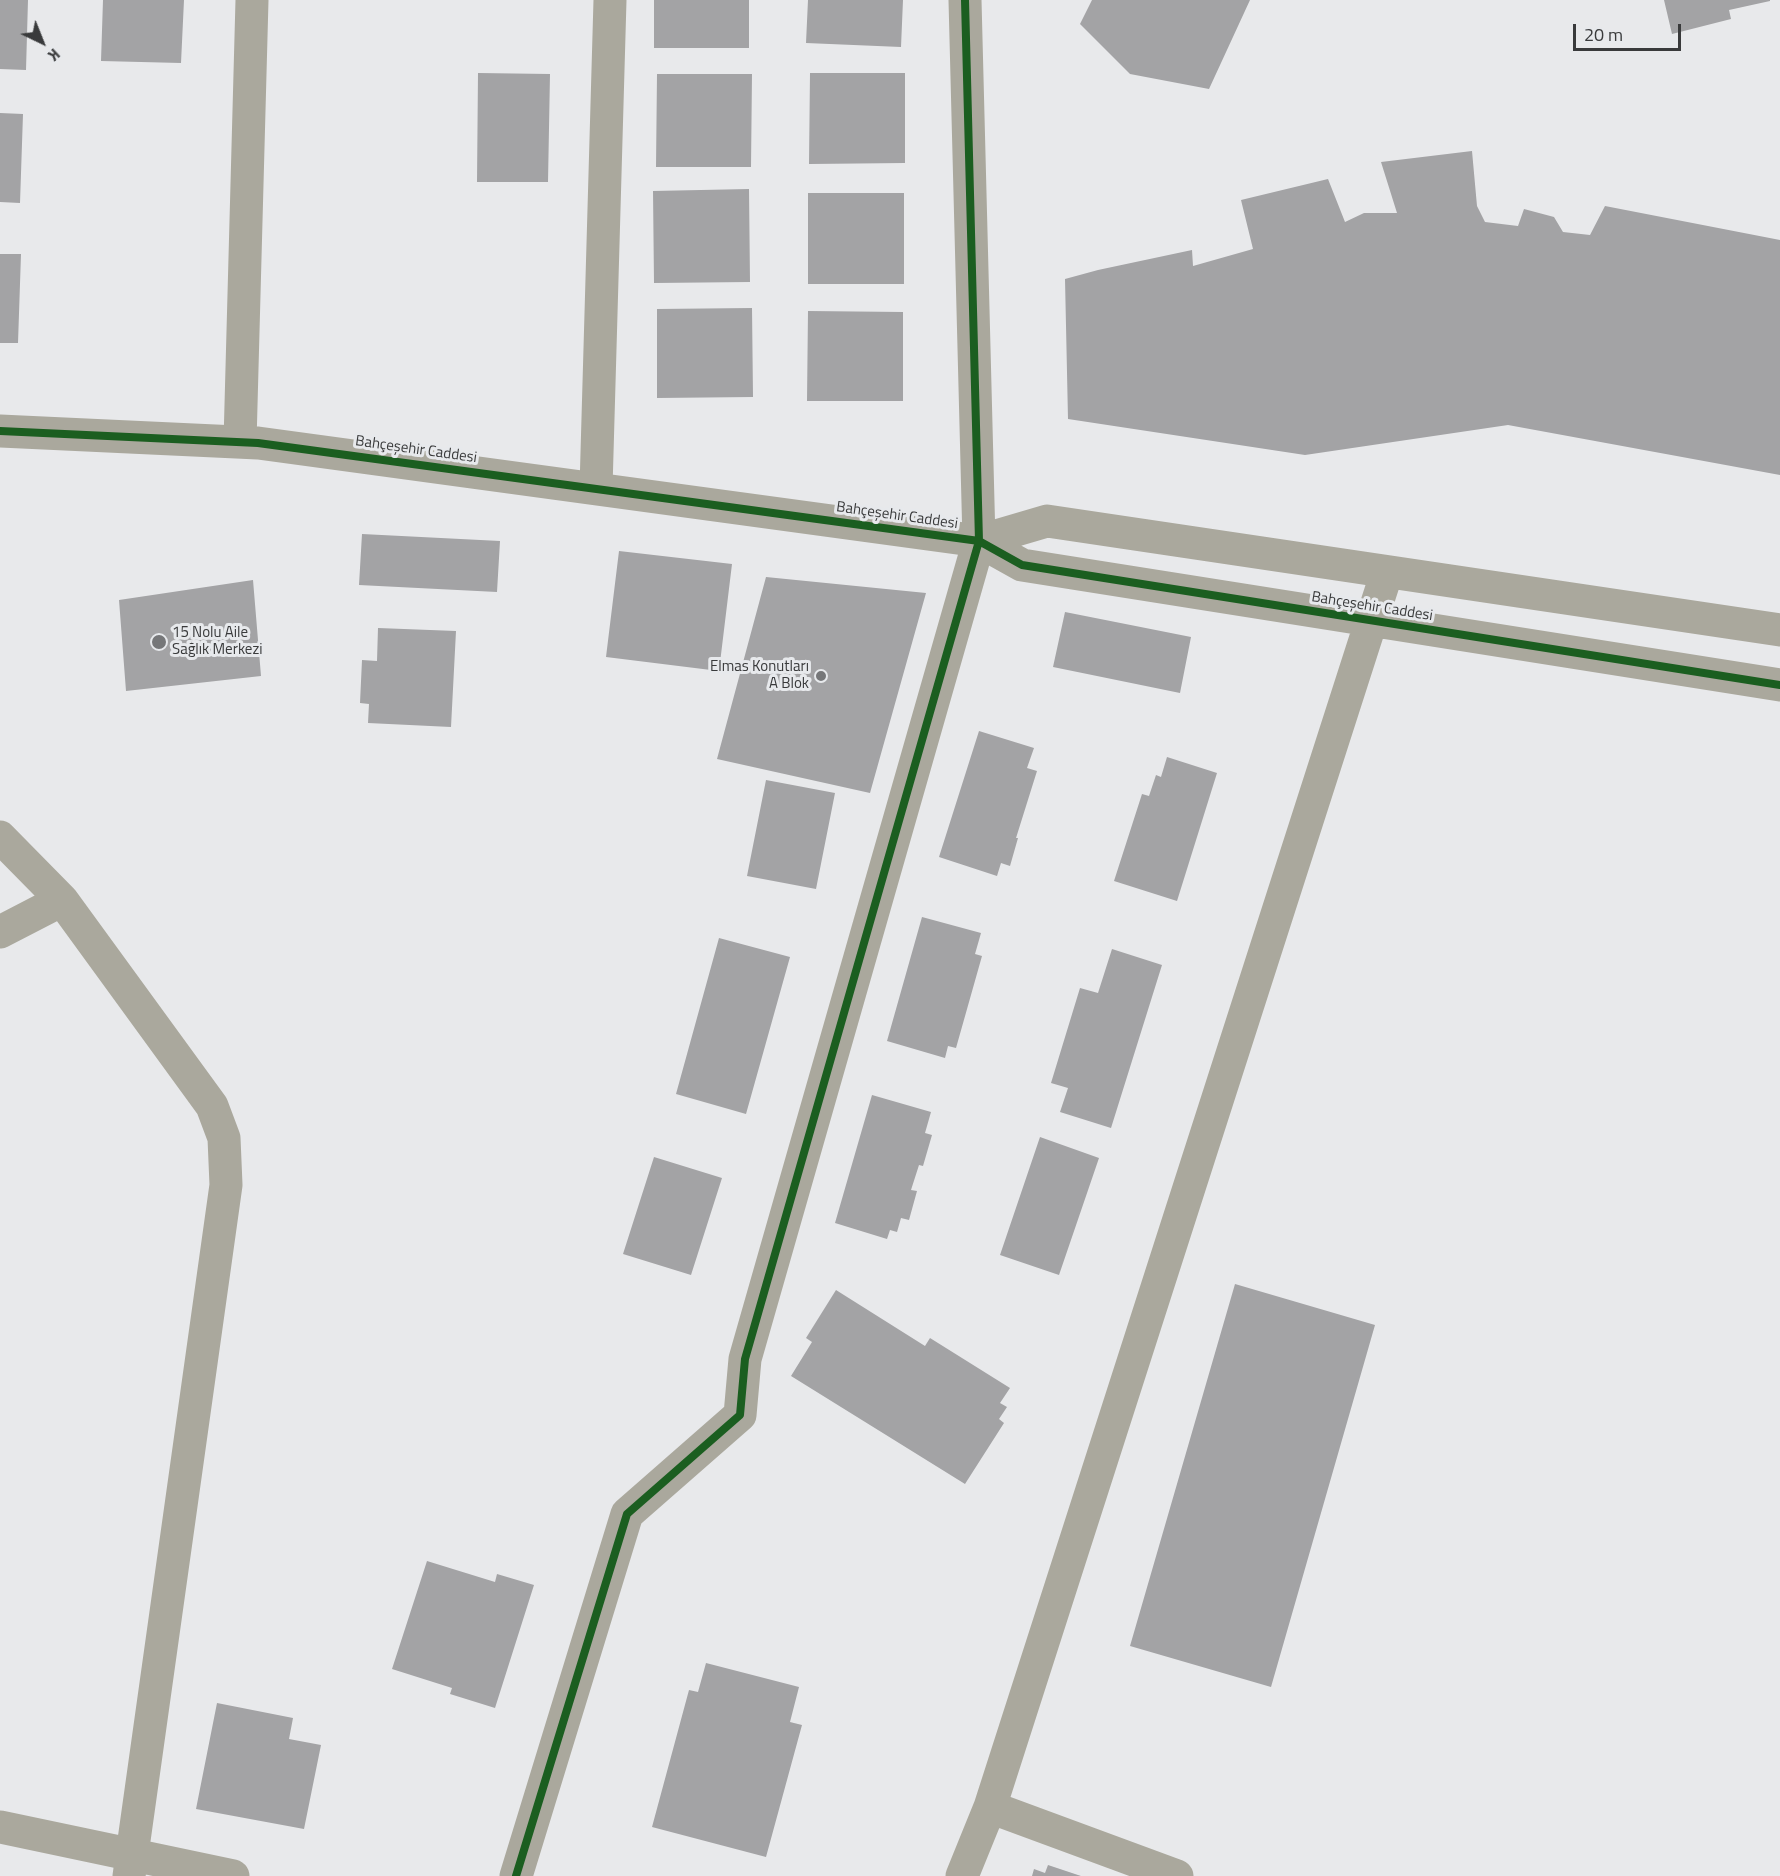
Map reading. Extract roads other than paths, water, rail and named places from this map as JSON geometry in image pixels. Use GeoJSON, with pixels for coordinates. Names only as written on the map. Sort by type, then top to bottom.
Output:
{"type":"FeatureCollection","features":[{"type":"Feature","properties":{"kind":"street"},"geometry":{"type":"LineString","coordinates":[[240,442],[252,0]]}},
{"type":"Feature","properties":{"kind":"street"},"geometry":{"type":"LineString","coordinates":[[596,488],[610,0]]}},
{"type":"Feature","properties":{"kind":"street"},"geometry":{"type":"LineString","coordinates":[[516,1876],[627,1514],[740,1414],[745,1359],[979,540],[964,0]]}},
{"type":"Feature","properties":{"kind":"street","name":"Bahçeşehir Caddesi"},"geometry":{"type":"LineString","coordinates":[[0,431],[258,443],[979,540],[1022,565],[1780,686]]}},
{"type":"Feature","properties":{"kind":"street","name":"Bahçeşehir Caddesi"},"geometry":{"type":"LineString","coordinates":[[979,540],[1047,521],[1780,630]]}},
{"type":"Feature","properties":{"kind":"street"},"geometry":{"type":"LineString","coordinates":[[962,1876],[990,1807],[1387,572]]}},
{"type":"Feature","properties":{"kind":"street"},"geometry":{"type":"LineString","coordinates":[[0,837],[62,900],[212,1106],[224,1138],[225,1185],[130,1865]]}},
{"type":"Feature","properties":{"kind":"street"},"geometry":{"type":"LineString","coordinates":[[0,932],[62,900]]}},
{"type":"Feature","properties":{"kind":"street"},"geometry":{"type":"LineString","coordinates":[[990,1807],[1178,1876]]}},
{"type":"Feature","properties":{"kind":"street"},"geometry":{"type":"LineString","coordinates":[[0,1827],[130,1865],[233,1876]]}},
{"type":"Feature","properties":{"kind":"place","name":"15 Nolu Aile Sağlık Merkezi"},"geometry":{"type":"Point","coordinates":[159,642]}},
{"type":"Feature","properties":{"kind":"place","name":"Elmas Konutları A Blok"},"geometry":{"type":"Point","coordinates":[821,676]}}]}
